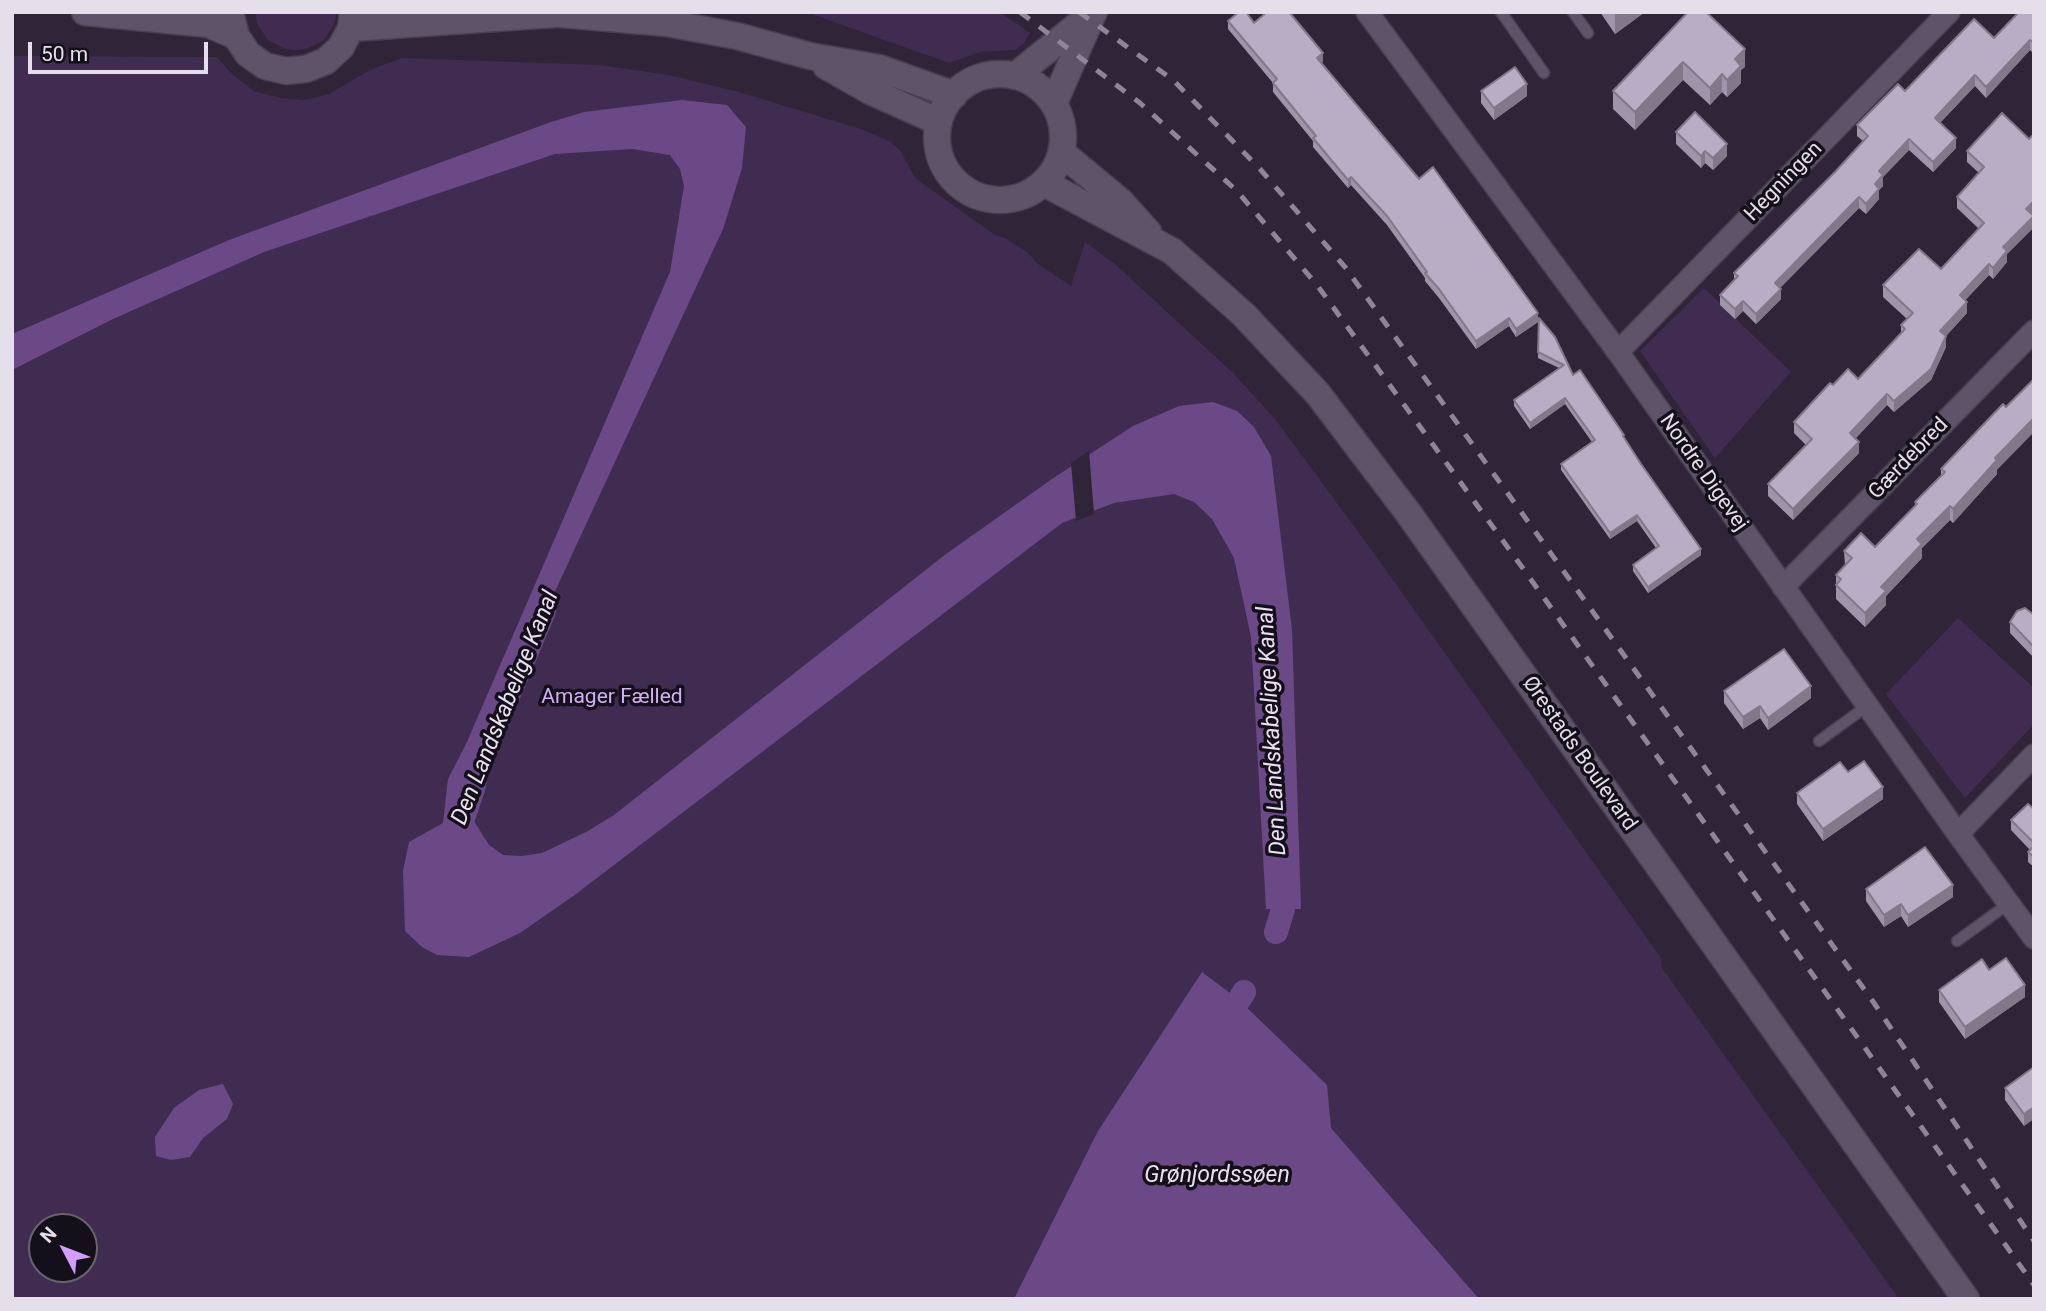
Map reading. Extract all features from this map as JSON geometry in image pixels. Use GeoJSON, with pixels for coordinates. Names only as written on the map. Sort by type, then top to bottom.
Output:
{"type":"FeatureCollection","features":[{"type":"Feature","properties":{"kind":"street"},"geometry":{"type":"LineString","coordinates":[[85,12],[233,24],[248,54],[265,66],[286,71],[306,69],[326,61],[341,47],[352,20],[545,13],[671,18],[810,56],[880,68],[954,94]]}},
{"type":"Feature","properties":{"kind":"street","name":"Hegningen"},"geometry":{"type":"LineString","coordinates":[[1618,352],[1950,12]]}},
{"type":"Feature","properties":{"kind":"street"},"geometry":{"type":"LineString","coordinates":[[1015,76],[1093,13]]}},
{"type":"Feature","properties":{"kind":"street"},"geometry":{"type":"LineString","coordinates":[[1054,103],[1093,13]]}},
{"type":"Feature","properties":{"kind":"street","name":"Nordre Digevej"},"geometry":{"type":"LineString","coordinates":[[1374,15],[1618,352],[2034,938]]}},
{"type":"Feature","properties":{"kind":"street"},"geometry":{"type":"LineString","coordinates":[[810,56],[870,91],[939,122]]}},
{"type":"Feature","properties":{"kind":"street"},"geometry":{"type":"LineString","coordinates":[[999,74],[1015,76],[1031,81],[1054,103],[1064,136],[1062,153],[1055,169],[1044,183],[1031,192],[1008,200],[984,198],[968,192],[946,169],[939,154],[939,122],[954,94],[967,84],[982,77],[999,74]]}},
{"type":"Feature","properties":{"kind":"street","name":"Ørestads Boulevard"},"geometry":{"type":"LineString","coordinates":[[1062,153],[1120,201],[1155,240]]}},
{"type":"Feature","properties":{"kind":"street","name":"Ørestads Boulevard"},"geometry":{"type":"LineString","coordinates":[[1044,183],[1172,251],[1244,315],[1318,394],[1409,514],[1966,1299]]}},
{"type":"Feature","properties":{"kind":"street","name":"Gærdebred"},"geometry":{"type":"LineString","coordinates":[[1783,587],[2034,331]]}},
{"type":"Feature","properties":{"kind":"street"},"geometry":{"type":"LineString","coordinates":[[1958,834],[2034,755]]}},
{"type":"Feature","properties":{"kind":"lane"},"geometry":{"type":"LineString","coordinates":[[1502,12],[1544,73]]}},
{"type":"Feature","properties":{"kind":"lane"},"geometry":{"type":"LineString","coordinates":[[1573,12],[1588,33]]}},
{"type":"Feature","properties":{"kind":"lane"},"geometry":{"type":"LineString","coordinates":[[1819,741],[1867,706]]}},
{"type":"Feature","properties":{"kind":"lane"},"geometry":{"type":"LineString","coordinates":[[1957,941],[2008,904]]}},
{"type":"Feature","properties":{"kind":"green space"},"geometry":{"type":"Polygon","coordinates":[[[255,12],[337,12],[334,25],[323,41],[305,49],[295,50],[286,49],[268,40],[257,24],[255,12]]]}},
{"type":"Feature","properties":{"kind":"green space"},"geometry":{"type":"Polygon","coordinates":[[[806,12],[1000,12],[1030,33],[1015,50],[980,52],[949,63],[806,12]]]}},
{"type":"Feature","properties":{"kind":"green space","name":"Amager Fælled"},"geometry":{"type":"Polygon","coordinates":[[[12,56],[217,57],[232,74],[254,91],[280,98],[304,100],[329,94],[370,70],[402,58],[599,65],[669,75],[739,92],[861,129],[889,141],[900,150],[915,178],[995,235],[1027,252],[1038,264],[1071,286],[1085,242],[1116,265],[1234,374],[1275,419],[1376,556],[1661,958],[1662,968],[1899,1299],[12,1299],[12,56]]]}},
{"type":"Feature","properties":{"kind":"green space"},"geometry":{"type":"Polygon","coordinates":[[[1704,288],[1791,372],[1715,458],[1640,351],[1704,288]]]}},
{"type":"Feature","properties":{"kind":"green space"},"geometry":{"type":"Polygon","coordinates":[[[1958,618],[2034,688],[2034,724],[1965,798],[1886,694],[1958,618]]]}},
{"type":"Feature","properties":{"kind":"water"},"geometry":{"type":"Polygon","coordinates":[[[682,100],[727,105],[746,127],[742,168],[723,229],[512,684],[477,769],[473,789],[474,821],[489,845],[503,855],[522,856],[542,853],[588,831],[614,815],[946,554],[1052,479],[1133,426],[1179,406],[1213,402],[1237,411],[1254,427],[1271,456],[1292,630],[1301,909],[1266,909],[1251,637],[1234,558],[1212,519],[1194,502],[1174,494],[1114,503],[1062,523],[576,894],[520,933],[469,957],[437,955],[422,947],[405,931],[403,871],[409,842],[443,823],[448,779],[466,744],[670,272],[684,186],[680,169],[670,155],[632,149],[555,154],[264,252],[113,319],[12,370],[12,334],[229,240],[551,122],[584,112],[682,100]]]}},
{"type":"Feature","properties":{"kind":"water","name":"Grønjordssøen"},"geometry":{"type":"Polygon","coordinates":[[[1202,972],[1239,1000],[1327,1085],[1331,1128],[1479,1299],[1014,1299],[1098,1131],[1202,972]]]}},
{"type":"Feature","properties":{"kind":"water"},"geometry":{"type":"Polygon","coordinates":[[[223,1084],[233,1104],[227,1119],[203,1138],[190,1157],[171,1160],[156,1156],[155,1137],[174,1108],[199,1090],[223,1084]]]}},
{"type":"Feature","properties":{"kind":"pier"},"geometry":{"type":"Polygon","coordinates":[[[1089,451],[1094,514],[1076,521],[1071,463],[1089,451]]]}},
{"type":"Feature","properties":{"kind":"building"},"geometry":{"type":"Polygon","coordinates":[[[1239,12],[1246,12],[1254,23],[1267,12],[1289,12],[1323,53],[1317,58],[1419,179],[1433,167],[1538,313],[1516,329],[1509,318],[1476,341],[1425,273],[1427,272],[1387,216],[1351,177],[1348,180],[1313,138],[1316,136],[1273,83],[1277,79],[1228,21],[1239,12]]]}},
{"type":"Feature","properties":{"kind":"building"},"geometry":{"type":"Polygon","coordinates":[[[1688,12],[1706,12],[1745,49],[1735,59],[1741,66],[1727,80],[1722,74],[1710,88],[1683,62],[1635,112],[1613,91],[1688,12]]]}},
{"type":"Feature","properties":{"kind":"building"},"geometry":{"type":"Polygon","coordinates":[[[2019,12],[2031,12],[2034,15],[2034,43],[2030,40],[1986,87],[1975,75],[1935,118],[1956,138],[1933,162],[1909,139],[1879,171],[1883,175],[1875,184],[1879,189],[1866,204],[1859,197],[1775,283],[1781,289],[1756,314],[1743,301],[1735,309],[1720,295],[1738,276],[1734,273],[1868,136],[1857,125],[1898,84],[1905,91],[1974,19],[1994,38],[2019,12]]]}},
{"type":"Feature","properties":{"kind":"building"},"geometry":{"type":"Polygon","coordinates":[[[1515,67],[1527,84],[1494,108],[1481,91],[1515,67]]]}},
{"type":"Feature","properties":{"kind":"building"},"geometry":{"type":"Polygon","coordinates":[[[1695,112],[1727,144],[1713,158],[1705,151],[1701,156],[1676,132],[1695,112]]]}},
{"type":"Feature","properties":{"kind":"building"},"geometry":{"type":"Polygon","coordinates":[[[2002,113],[2029,139],[2034,134],[2034,201],[2026,209],[2034,216],[2003,247],[2007,251],[1993,268],[1989,264],[1960,295],[1967,302],[1940,331],[1946,336],[1931,369],[1894,401],[1887,394],[1850,433],[1859,442],[1793,509],[1768,484],[1812,439],[1794,422],[1830,383],[1833,385],[1848,369],[1858,379],[1905,329],[1901,325],[1913,313],[1883,285],[1919,249],[1941,269],[1984,223],[1957,197],[1984,167],[1967,151],[2002,113]]]}},
{"type":"Feature","properties":{"kind":"building"},"geometry":{"type":"Polygon","coordinates":[[[1539,318],[1555,337],[1573,375],[1580,370],[1641,464],[1701,549],[1648,587],[1633,565],[1659,546],[1637,515],[1610,533],[1561,464],[1595,440],[1565,398],[1530,423],[1514,400],[1564,365],[1538,352],[1539,318]]]}},
{"type":"Feature","properties":{"kind":"building"},"geometry":{"type":"Polygon","coordinates":[[[2034,379],[2034,418],[1995,458],[1997,460],[1953,509],[1950,506],[1917,539],[1922,544],[1881,587],[1886,591],[1865,613],[1836,585],[1841,579],[1836,575],[1852,558],[1844,551],[1861,533],[1875,547],[1945,472],[1941,469],[2003,404],[2006,407],[2034,379]]]}},
{"type":"Feature","properties":{"kind":"building"},"geometry":{"type":"Polygon","coordinates":[[[2025,608],[2034,615],[2034,647],[2010,622],[2017,611],[2025,608]]]}},
{"type":"Feature","properties":{"kind":"building"},"geometry":{"type":"Polygon","coordinates":[[[1784,649],[1811,686],[1768,718],[1760,706],[1743,717],[1724,691],[1784,649]]]}},
{"type":"Feature","properties":{"kind":"building"},"geometry":{"type":"Polygon","coordinates":[[[1864,761],[1883,787],[1823,829],[1797,793],[1840,762],[1848,772],[1864,761]]]}},
{"type":"Feature","properties":{"kind":"building"},"geometry":{"type":"Polygon","coordinates":[[[2028,804],[2034,809],[2034,843],[2011,820],[2028,804]]]}},
{"type":"Feature","properties":{"kind":"building"},"geometry":{"type":"Polygon","coordinates":[[[2034,846],[2034,857],[2028,852],[2034,846]]]}},
{"type":"Feature","properties":{"kind":"building"},"geometry":{"type":"Polygon","coordinates":[[[1925,847],[1953,885],[1908,915],[1901,904],[1884,915],[1866,889],[1925,847]]]}},
{"type":"Feature","properties":{"kind":"building"},"geometry":{"type":"Polygon","coordinates":[[[2006,958],[2025,985],[1965,1027],[1939,990],[1982,959],[1989,970],[2006,958]]]}},
{"type":"Feature","properties":{"kind":"building"},"geometry":{"type":"Polygon","coordinates":[[[2034,1067],[2034,1107],[2024,1114],[2005,1088],[2034,1067]]]}},
{"type":"Feature","properties":{"kind":"waterway","name":"Den Landskabelige Kanal"},"geometry":{"type":"LineString","coordinates":[[463,818],[477,769],[544,611]]}},
{"type":"Feature","properties":{"kind":"waterway","name":"Den Landskabelige Kanal"},"geometry":{"type":"LineString","coordinates":[[1276,932],[1283,909],[1281,878]]}},
{"type":"Feature","properties":{"kind":"waterway","name":"Den Landskabelige Kanal"},"geometry":{"type":"LineString","coordinates":[[1239,1000],[1244,992]]}},
{"type":"Feature","properties":{"kind":"railway"},"geometry":{"type":"LineString","coordinates":[[1020,12],[1140,103],[1237,191],[1317,285],[1522,567],[2034,1285]]}},
{"type":"Feature","properties":{"kind":"railway"},"geometry":{"type":"LineString","coordinates":[[1079,12],[1173,80],[1260,169],[1345,267],[1874,1003],[2034,1241]]}}]}
